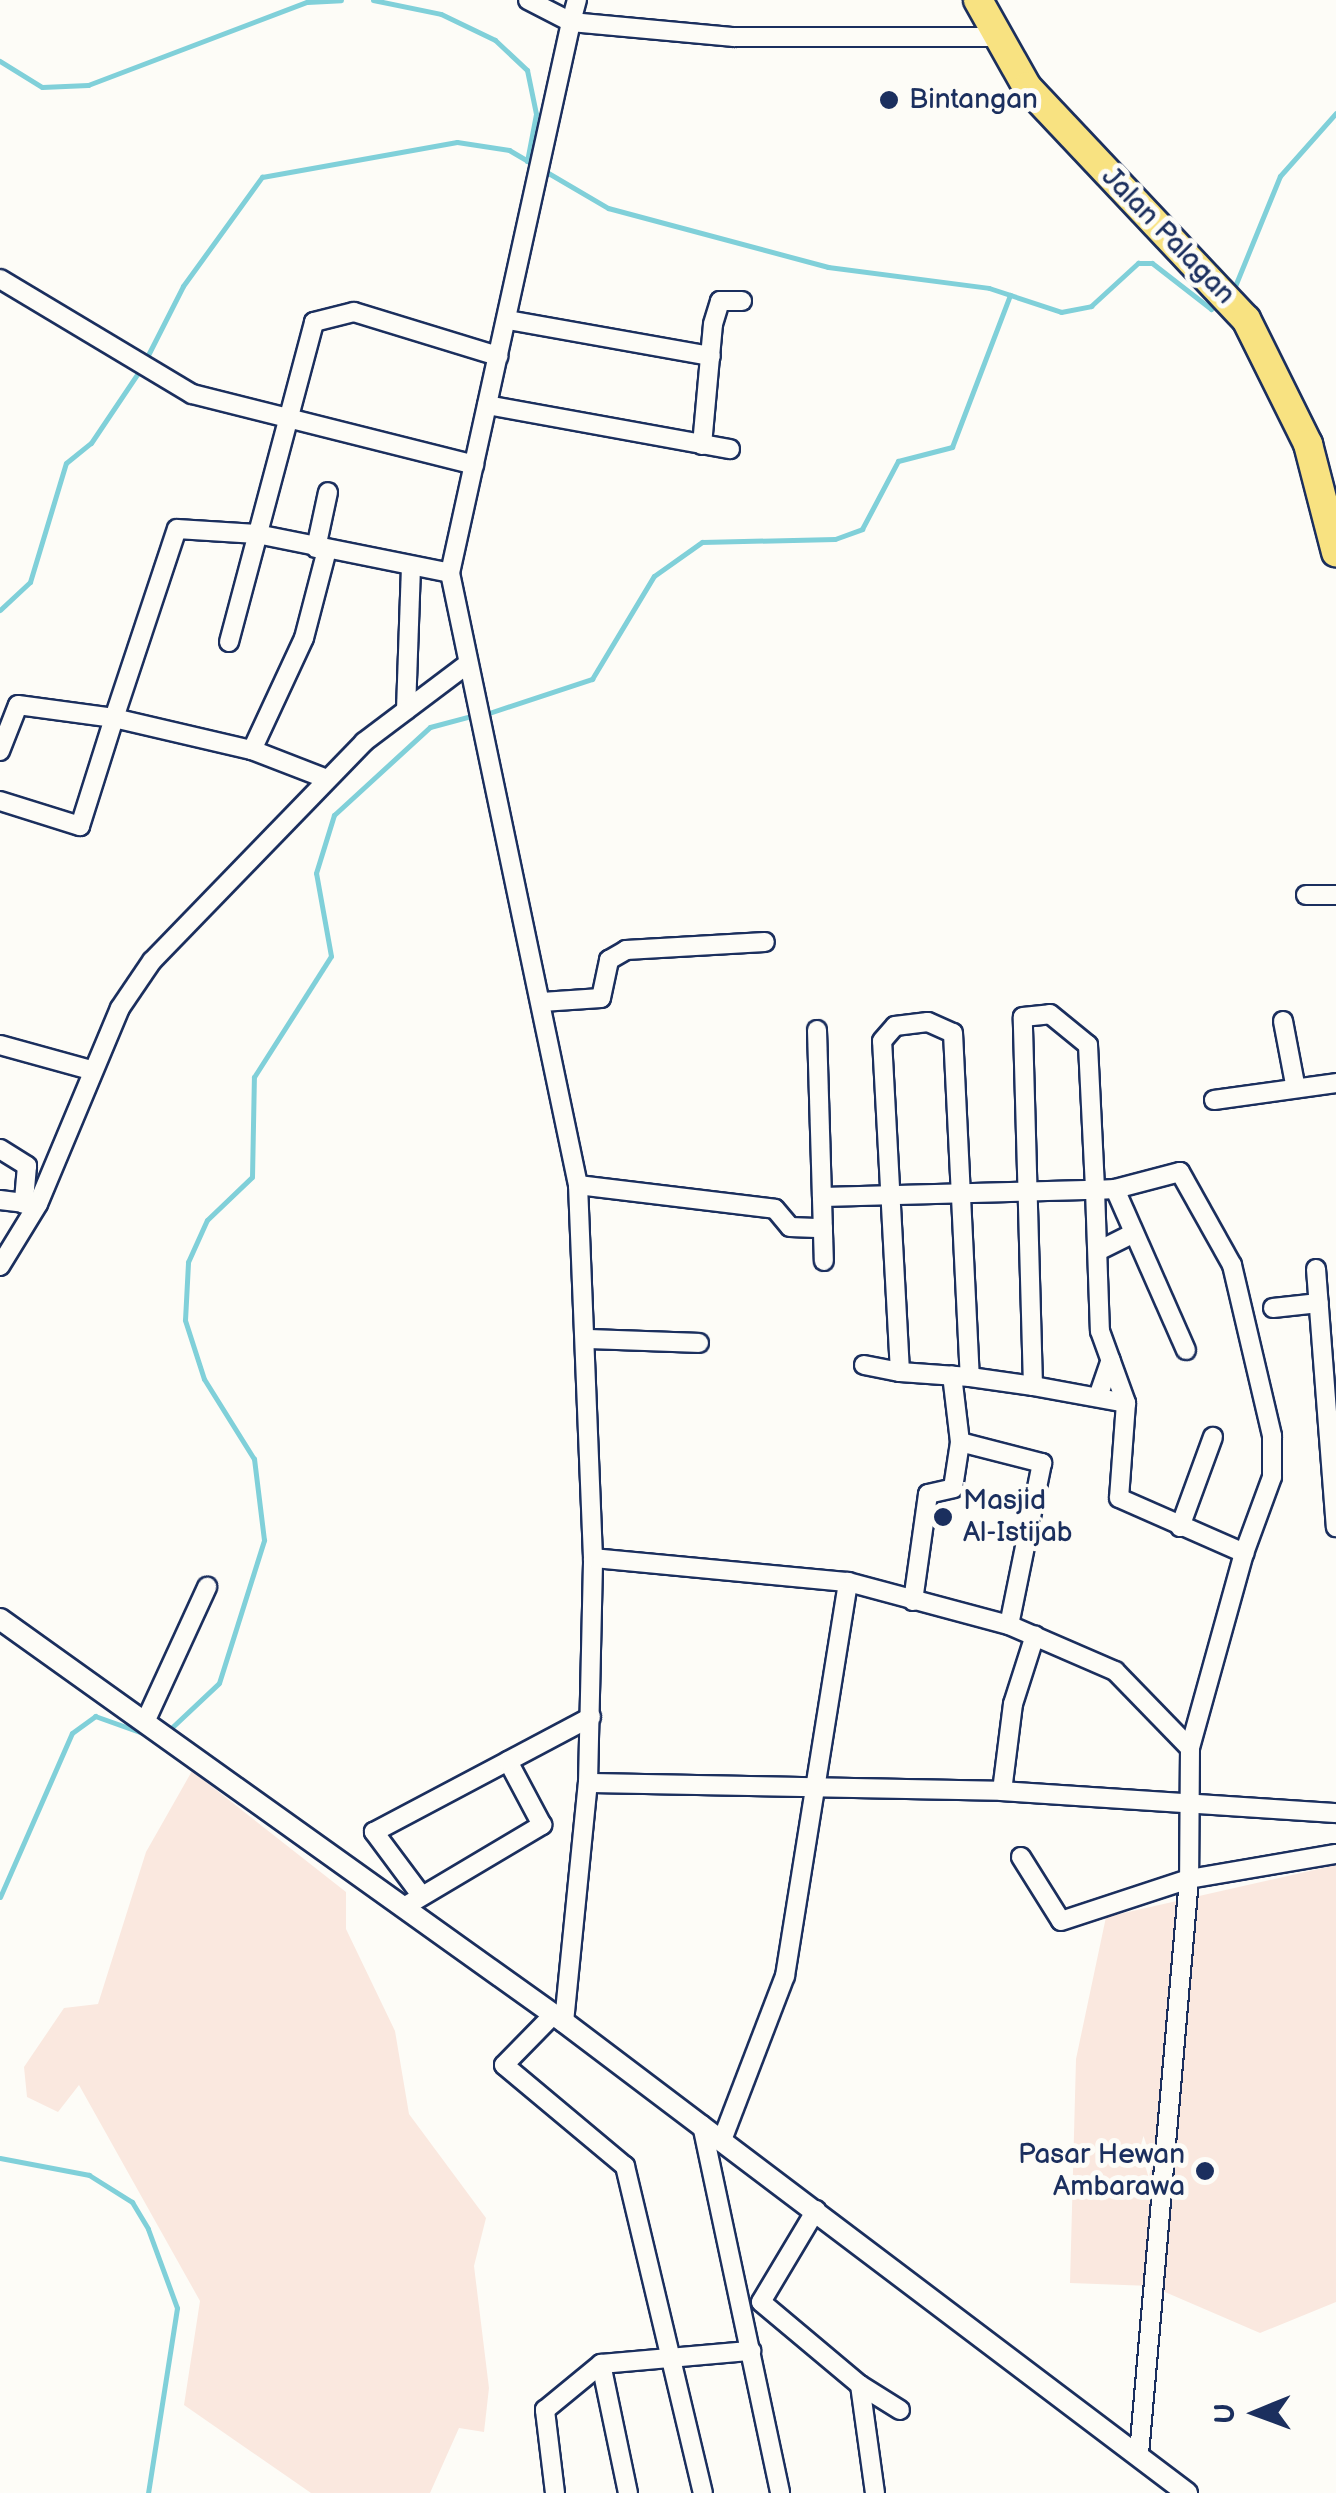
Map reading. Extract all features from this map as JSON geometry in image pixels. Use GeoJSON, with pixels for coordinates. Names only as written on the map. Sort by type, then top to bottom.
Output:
{"type":"FeatureCollection","features":[{"type":"Feature","properties":{"kind":"main road","name":"Jalan Palagan"},"geometry":{"type":"LineString","coordinates":[[978,0],[996,37],[1072,139],[1217,279],[1246,318],[1308,444],[1336,552]]}},
{"type":"Feature","properties":{"kind":"street"},"geometry":{"type":"LineString","coordinates":[[528,0],[571,22],[734,37],[996,37]]}},
{"type":"Feature","properties":{"kind":"street"},"geometry":{"type":"LineString","coordinates":[[576,0],[450,573],[466,665],[542,1002],[578,1184],[591,1339],[594,1558],[588,1783],[558,2019],[508,2054],[506,2071],[625,2166],[677,2357],[703,2493]]}},
{"type":"Feature","properties":{"kind":"street"},"geometry":{"type":"LineString","coordinates":[[0,279],[140,370],[284,418],[474,465]]}},
{"type":"Feature","properties":{"kind":"street"},"geometry":{"type":"LineString","coordinates":[[702,445],[720,301],[742,300]]}},
{"type":"Feature","properties":{"kind":"street"},"geometry":{"type":"LineString","coordinates":[[230,642],[305,338],[328,313],[354,312],[498,356]]}},
{"type":"Feature","properties":{"kind":"street"},"geometry":{"type":"LineString","coordinates":[[508,320],[711,356]]}},
{"type":"Feature","properties":{"kind":"street"},"geometry":{"type":"LineString","coordinates":[[488,405],[730,449]]}},
{"type":"Feature","properties":{"kind":"street"},"geometry":{"type":"LineString","coordinates":[[252,750],[304,638],[328,492]]}},
{"type":"Feature","properties":{"kind":"street"},"geometry":{"type":"LineString","coordinates":[[0,802],[80,826],[178,530],[257,534],[450,573]]}},
{"type":"Feature","properties":{"kind":"street"},"geometry":{"type":"LineString","coordinates":[[406,710],[410,567]]}},
{"type":"Feature","properties":{"kind":"street"},"geometry":{"type":"LineString","coordinates":[[0,1266],[91,1070],[152,961],[327,779],[406,710],[466,665]]}},
{"type":"Feature","properties":{"kind":"street"},"geometry":{"type":"LineString","coordinates":[[0,751],[18,705],[114,718],[252,750],[327,779]]}},
{"type":"Feature","properties":{"kind":"street"},"geometry":{"type":"LineString","coordinates":[[1306,895],[1336,895]]}},
{"type":"Feature","properties":{"kind":"street"},"geometry":{"type":"LineString","coordinates":[[542,1002],[601,998],[609,960],[626,950],[765,942]]}},
{"type":"Feature","properties":{"kind":"street"},"geometry":{"type":"LineString","coordinates":[[1033,1386],[1018,1022],[1043,1012],[1088,1045],[1100,1330],[1126,1403],[1119,1498],[1244,1553]]}},
{"type":"Feature","properties":{"kind":"street"},"geometry":{"type":"LineString","coordinates":[[1283,1021],[1295,1084]]}},
{"type":"Feature","properties":{"kind":"street"},"geometry":{"type":"LineString","coordinates":[[900,1372],[885,1033],[928,1022],[953,1033],[960,1442],[952,1490],[928,1494],[913,1602]]}},
{"type":"Feature","properties":{"kind":"street"},"geometry":{"type":"LineString","coordinates":[[817,1030],[824,1261]]}},
{"type":"Feature","properties":{"kind":"street"},"geometry":{"type":"LineString","coordinates":[[0,1045],[91,1070]]}},
{"type":"Feature","properties":{"kind":"street"},"geometry":{"type":"LineString","coordinates":[[1214,1100],[1295,1084],[1336,1083]]}},
{"type":"Feature","properties":{"kind":"street"},"geometry":{"type":"LineString","coordinates":[[0,1149],[27,1166],[31,1204]]}},
{"type":"Feature","properties":{"kind":"street"},"geometry":{"type":"LineString","coordinates":[[822,1197],[1115,1189],[1180,1172],[1232,1264],[1272,1436],[1272,1477],[1244,1553],[1190,1748],[1189,1879],[1139,2454]]}},
{"type":"Feature","properties":{"kind":"street"},"geometry":{"type":"LineString","coordinates":[[578,1184],[774,1209],[790,1227],[823,1228]]}},
{"type":"Feature","properties":{"kind":"street"},"geometry":{"type":"LineString","coordinates":[[1115,1189],[1186,1350]]}},
{"type":"Feature","properties":{"kind":"street"},"geometry":{"type":"LineString","coordinates":[[0,1200],[31,1204]]}},
{"type":"Feature","properties":{"kind":"street"},"geometry":{"type":"LineString","coordinates":[[1098,1251],[1134,1233]]}},
{"type":"Feature","properties":{"kind":"street"},"geometry":{"type":"LineString","coordinates":[[1316,1269],[1336,1527]]}},
{"type":"Feature","properties":{"kind":"street"},"geometry":{"type":"LineString","coordinates":[[1272,1308],[1319,1303]]}},
{"type":"Feature","properties":{"kind":"street"},"geometry":{"type":"LineString","coordinates":[[591,1339],[699,1343]]}},
{"type":"Feature","properties":{"kind":"street"},"geometry":{"type":"LineString","coordinates":[[1098,1398],[1111,1360]]}},
{"type":"Feature","properties":{"kind":"street"},"geometry":{"type":"LineString","coordinates":[[864,1366],[1033,1386],[1126,1403]]}},
{"type":"Feature","properties":{"kind":"street"},"geometry":{"type":"LineString","coordinates":[[1180,1528],[1213,1437]]}},
{"type":"Feature","properties":{"kind":"street"},"geometry":{"type":"LineString","coordinates":[[960,1442],[1042,1463],[1009,1625]]}},
{"type":"Feature","properties":{"kind":"street"},"geometry":{"type":"LineString","coordinates":[[594,1558],[848,1582],[1009,1625],[1115,1671],[1190,1748]]}},
{"type":"Feature","properties":{"kind":"street"},"geometry":{"type":"LineString","coordinates":[[722,2140],[785,1976],[848,1582]]}},
{"type":"Feature","properties":{"kind":"street"},"geometry":{"type":"LineString","coordinates":[[157,1731],[207,1587]]}},
{"type":"Feature","properties":{"kind":"street"},"geometry":{"type":"LineString","coordinates":[[0,1620],[157,1731],[413,1901],[558,2019],[1187,2493]]}},
{"type":"Feature","properties":{"kind":"street"},"geometry":{"type":"LineString","coordinates":[[1002,1791],[1012,1704],[1034,1636]]}},
{"type":"Feature","properties":{"kind":"street"},"geometry":{"type":"LineString","coordinates":[[413,1901],[374,1832],[591,1717]]}},
{"type":"Feature","properties":{"kind":"street"},"geometry":{"type":"LineString","coordinates":[[413,1901],[542,1825],[508,1762]]}},
{"type":"Feature","properties":{"kind":"street"},"geometry":{"type":"LineString","coordinates":[[588,1783],[1002,1791],[1336,1812]]}},
{"type":"Feature","properties":{"kind":"street"},"geometry":{"type":"LineString","coordinates":[[1022,1857],[1061,1921],[1189,1879],[1336,1854]]}},
{"type":"Feature","properties":{"kind":"street"},"geometry":{"type":"LineString","coordinates":[[702,2125],[780,2493]]}},
{"type":"Feature","properties":{"kind":"street"},"geometry":{"type":"LineString","coordinates":[[816,2210],[761,2302],[860,2385],[900,2410]]}},
{"type":"Feature","properties":{"kind":"street"},"geometry":{"type":"LineString","coordinates":[[555,2493],[545,2410],[601,2364],[751,2351]]}},
{"type":"Feature","properties":{"kind":"street"},"geometry":{"type":"LineString","coordinates":[[601,2364],[628,2493]]}},
{"type":"Feature","properties":{"kind":"street"},"geometry":{"type":"LineString","coordinates":[[860,2385],[875,2493]]}},
{"type":"Feature","properties":{"kind":"shaded area"},"geometry":{"type":"Polygon","coordinates":[[[192,1771],[346,1892],[346,1929],[395,2031],[409,2114],[486,2218],[474,2266],[489,2388],[484,2432],[459,2428],[430,2493],[311,2493],[184,2405],[200,2301],[79,2085],[58,2112],[27,2097],[24,2067],[64,2008],[98,2004],[146,1852],[192,1771]]]}},
{"type":"Feature","properties":{"kind":"shaded area","name":"Pasar Hewan Ambarawa"},"geometry":{"type":"Polygon","coordinates":[[[1336,1865],[1336,2302],[1260,2333],[1151,2286],[1070,2283],[1076,2059],[1106,1917],[1336,1865]]]}},
{"type":"Feature","properties":{"kind":"waterway"},"geometry":{"type":"LineString","coordinates":[[0,61],[42,87],[88,85],[307,2],[341,0]]}},
{"type":"Feature","properties":{"kind":"waterway"},"geometry":{"type":"LineString","coordinates":[[373,0],[441,14],[495,40],[527,70],[536,114],[527,161]]}},
{"type":"Feature","properties":{"kind":"waterway"},"geometry":{"type":"LineString","coordinates":[[1233,291],[1280,176],[1336,113]]}},
{"type":"Feature","properties":{"kind":"waterway"},"geometry":{"type":"LineString","coordinates":[[145,361],[183,286],[262,177],[457,142],[509,150],[608,208],[828,267],[989,288],[1061,312],[1091,306],[1138,263],[1152,263],[1211,309],[1216,304]]}},
{"type":"Feature","properties":{"kind":"waterway"},"geometry":{"type":"LineString","coordinates":[[486,714],[592,679],[654,576],[702,542],[835,539],[862,529],[898,461],[952,447],[1010,295]]}},
{"type":"Feature","properties":{"kind":"waterway"},"geometry":{"type":"LineString","coordinates":[[0,610],[30,582],[66,463],[91,443],[140,370]]}},
{"type":"Feature","properties":{"kind":"waterway"},"geometry":{"type":"LineString","coordinates":[[167,1732],[219,1683],[264,1540],[254,1459],[204,1379],[185,1320],[188,1262],[207,1220],[252,1177],[254,1077],[331,956],[316,873],[334,815],[430,727],[475,715]]}},
{"type":"Feature","properties":{"kind":"waterway"},"geometry":{"type":"LineString","coordinates":[[0,1897],[72,1733],[95,1716],[157,1738]]}},
{"type":"Feature","properties":{"kind":"waterway"},"geometry":{"type":"LineString","coordinates":[[0,2158],[89,2175],[132,2202],[148,2229],[177,2308],[148,2493]]}},
{"type":"Feature","properties":{"kind":"place","name":"Bintangan"},"geometry":{"type":"Point","coordinates":[889,100]}},
{"type":"Feature","properties":{"kind":"place","name":"Masjid Al-Istijab"},"geometry":{"type":"Point","coordinates":[943,1517]}},
{"type":"Feature","properties":{"kind":"place","name":"Pasar Hewan Ambarawa"},"geometry":{"type":"Point","coordinates":[1205,2171]}}]}
